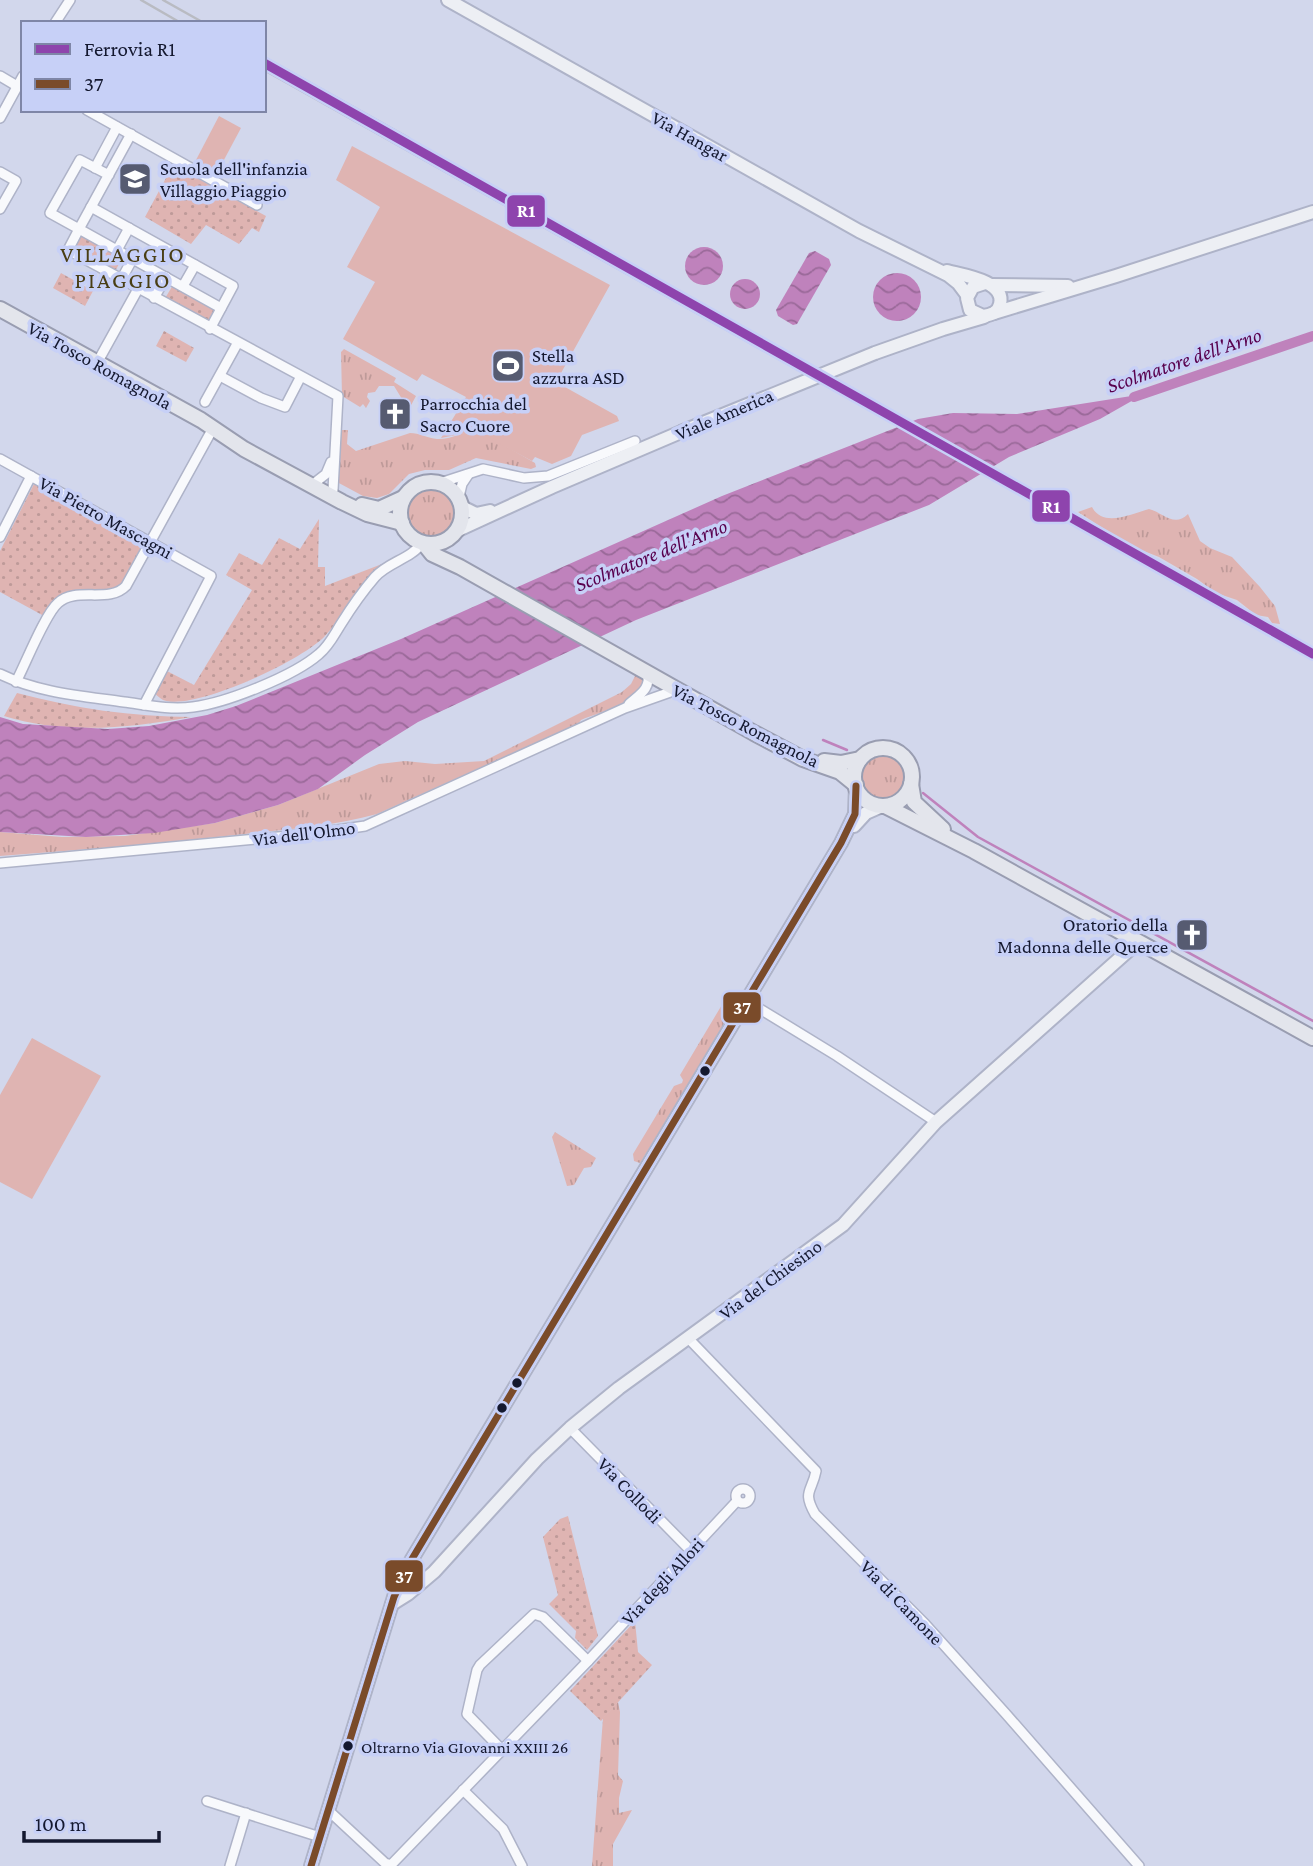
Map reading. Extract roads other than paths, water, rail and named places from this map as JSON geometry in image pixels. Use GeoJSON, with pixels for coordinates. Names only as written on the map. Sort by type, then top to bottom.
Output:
{"type":"FeatureCollection","features":[{"type":"Feature","properties":{"kind":"main road","name":"Via Tosco Romagnola"},"geometry":{"type":"LineString","coordinates":[[0,309],[358,511],[402,523]]}},
{"type":"Feature","properties":{"kind":"main road","name":"Via Tosco Romagnola"},"geometry":{"type":"LineString","coordinates":[[206,425],[215,425],[359,504],[374,508],[388,506],[403,498]]}},
{"type":"Feature","properties":{"kind":"main road"},"geometry":{"type":"LineString","coordinates":[[453,562],[451,545],[460,522],[460,502],[450,488],[440,483],[419,484],[410,489],[403,498],[400,509],[402,523],[407,531],[423,544],[439,543],[455,533]]}},
{"type":"Feature","properties":{"kind":"main road","name":"Via Tosco Romagnola"},"geometry":{"type":"LineString","coordinates":[[423,544],[432,554],[453,562],[676,690],[806,760],[840,772],[856,791]]}},
{"type":"Feature","properties":{"kind":"main road","name":"Via Tosco Romagnola"},"geometry":{"type":"LineString","coordinates":[[641,669],[651,669],[815,757],[837,763],[860,759]]}},
{"type":"Feature","properties":{"kind":"main road"},"geometry":{"type":"LineString","coordinates":[[974,851],[921,810],[913,798],[910,765],[897,751],[879,748],[860,759],[854,774],[856,791],[867,801],[907,817],[974,851],[1313,1038]]}},
{"type":"Feature","properties":{"kind":"main road"},"geometry":{"type":"LineString","coordinates":[[883,806],[902,799],[911,784]]}},
{"type":"Feature","properties":{"kind":"street"},"geometry":{"type":"LineString","coordinates":[[56,21],[70,0]]}},
{"type":"Feature","properties":{"kind":"street","name":"Via Hangar"},"geometry":{"type":"LineString","coordinates":[[448,0],[859,231],[955,280],[967,299]]}},
{"type":"Feature","properties":{"kind":"street"},"geometry":{"type":"LineString","coordinates":[[0,76],[17,86]]}},
{"type":"Feature","properties":{"kind":"street"},"geometry":{"type":"LineString","coordinates":[[0,118],[21,79]]}},
{"type":"Feature","properties":{"kind":"street"},"geometry":{"type":"LineString","coordinates":[[91,112],[257,205]]}},
{"type":"Feature","properties":{"kind":"street"},"geometry":{"type":"LineString","coordinates":[[95,168],[117,127]]}},
{"type":"Feature","properties":{"kind":"street"},"geometry":{"type":"LineString","coordinates":[[131,134],[68,250],[237,344],[338,396],[333,490]]}},
{"type":"Feature","properties":{"kind":"street"},"geometry":{"type":"LineString","coordinates":[[108,175],[80,160],[50,213],[221,308]]}},
{"type":"Feature","properties":{"kind":"street"},"geometry":{"type":"LineString","coordinates":[[0,172],[16,181],[0,209]]}},
{"type":"Feature","properties":{"kind":"street"},"geometry":{"type":"LineString","coordinates":[[91,208],[233,286],[210,329]]}},
{"type":"Feature","properties":{"kind":"street","name":"Viale America"},"geometry":{"type":"LineString","coordinates":[[507,507],[875,353],[1313,212]]}},
{"type":"Feature","properties":{"kind":"street"},"geometry":{"type":"LineString","coordinates":[[117,250],[129,228]]}},
{"type":"Feature","properties":{"kind":"street"},"geometry":{"type":"LineString","coordinates":[[121,280],[133,258]]}},
{"type":"Feature","properties":{"kind":"street"},"geometry":{"type":"LineString","coordinates":[[183,286],[195,265]]}},
{"type":"Feature","properties":{"kind":"street","name":"Via Hangar"},"geometry":{"type":"LineString","coordinates":[[933,268],[988,284]]}},
{"type":"Feature","properties":{"kind":"street"},"geometry":{"type":"LineString","coordinates":[[154,298],[166,277]]}},
{"type":"Feature","properties":{"kind":"street"},"geometry":{"type":"LineString","coordinates":[[967,299],[975,314],[991,314],[999,306],[1000,298],[997,290],[988,284]]}},
{"type":"Feature","properties":{"kind":"street","name":"Viale America"},"geometry":{"type":"LineString","coordinates":[[943,329],[959,316],[975,285],[1086,285]]}},
{"type":"Feature","properties":{"kind":"street"},"geometry":{"type":"LineString","coordinates":[[97,363],[138,289]]}},
{"type":"Feature","properties":{"kind":"street"},"geometry":{"type":"LineString","coordinates":[[205,402],[237,344]]}},
{"type":"Feature","properties":{"kind":"street"},"geometry":{"type":"LineString","coordinates":[[220,376],[261,398],[285,407],[300,378]]}},
{"type":"Feature","properties":{"kind":"street"},"geometry":{"type":"LineString","coordinates":[[16,682],[49,615],[58,603],[72,597],[120,591],[126,586],[151,542],[206,425]]}},
{"type":"Feature","properties":{"kind":"street"},"geometry":{"type":"LineString","coordinates":[[440,483],[483,469],[524,478],[544,477],[635,441]]}},
{"type":"Feature","properties":{"kind":"street"},"geometry":{"type":"LineString","coordinates":[[317,481],[328,472],[334,454]]}},
{"type":"Feature","properties":{"kind":"street","name":"Via Pietro Mascagni"},"geometry":{"type":"LineString","coordinates":[[0,459],[211,576],[144,705]]}},
{"type":"Feature","properties":{"kind":"street"},"geometry":{"type":"LineString","coordinates":[[472,471],[463,482],[460,502],[479,514],[507,507]]}},
{"type":"Feature","properties":{"kind":"street"},"geometry":{"type":"LineString","coordinates":[[0,537],[31,476]]}},
{"type":"Feature","properties":{"kind":"street"},"geometry":{"type":"LineString","coordinates":[[455,533],[507,507]]}},
{"type":"Feature","properties":{"kind":"street"},"geometry":{"type":"LineString","coordinates":[[0,674],[16,682],[50,691],[144,705],[173,708],[215,702],[257,687],[309,662],[326,648],[356,601],[382,569],[423,544]]}},
{"type":"Feature","properties":{"kind":"street","name":"Via dell'Olmo"},"geometry":{"type":"LineString","coordinates":[[625,708],[648,687],[649,680],[641,669]]}},
{"type":"Feature","properties":{"kind":"street","name":"Via dell'Olmo"},"geometry":{"type":"LineString","coordinates":[[0,863],[310,834],[365,826],[625,708],[676,690]]}},
{"type":"Feature","properties":{"kind":"street"},"geometry":{"type":"LineString","coordinates":[[311,1866],[392,1604],[412,1559],[841,843],[853,819],[856,791]]}},
{"type":"Feature","properties":{"kind":"street"},"geometry":{"type":"LineString","coordinates":[[841,843],[866,813],[883,806]]}},
{"type":"Feature","properties":{"kind":"street"},"geometry":{"type":"LineString","coordinates":[[854,825],[878,814],[907,817]]}},
{"type":"Feature","properties":{"kind":"street","name":"Via del Chiesino"},"geometry":{"type":"LineString","coordinates":[[392,1604],[434,1572],[537,1459],[570,1429],[619,1388],[843,1225],[936,1122],[1138,942]]}},
{"type":"Feature","properties":{"kind":"street"},"geometry":{"type":"LineString","coordinates":[[747,1001],[837,1056],[936,1122]]}},
{"type":"Feature","properties":{"kind":"street","name":"Via di Camone"},"geometry":{"type":"LineString","coordinates":[[688,1338],[816,1471],[808,1492],[815,1514],[925,1624],[1139,1866]]}},
{"type":"Feature","properties":{"kind":"street","name":"Via Collodi"},"geometry":{"type":"LineString","coordinates":[[570,1429],[690,1550]]}},
{"type":"Feature","properties":{"kind":"street","name":"Via degli Allori"},"geometry":{"type":"LineString","coordinates":[[329,1811],[389,1866],[588,1661],[737,1501]]}},
{"type":"Feature","properties":{"kind":"street"},"geometry":{"type":"LineString","coordinates":[[502,1750],[467,1714],[480,1665],[534,1614],[543,1617],[588,1661]]}},
{"type":"Feature","properties":{"kind":"street"},"geometry":{"type":"LineString","coordinates":[[463,1790],[503,1829],[522,1866]]}},
{"type":"Feature","properties":{"kind":"street"},"geometry":{"type":"LineString","coordinates":[[207,1801],[320,1837]]}},
{"type":"Feature","properties":{"kind":"street"},"geometry":{"type":"LineString","coordinates":[[230,1866],[246,1814]]}},
{"type":"Feature","properties":{"kind":"water"},"geometry":{"type":"Polygon","coordinates":[[[704,247],[717,253],[723,266],[717,279],[704,285],[691,279],[685,266],[691,253],[704,247]]]}},
{"type":"Feature","properties":{"kind":"water"},"geometry":{"type":"Polygon","coordinates":[[[815,251],[829,259],[831,265],[797,324],[793,325],[778,316],[776,310],[809,253],[815,251]]]}},
{"type":"Feature","properties":{"kind":"water"},"geometry":{"type":"Polygon","coordinates":[[[897,273],[914,280],[921,297],[914,314],[897,321],[880,314],[873,297],[880,280],[897,273]]]}},
{"type":"Feature","properties":{"kind":"water"},"geometry":{"type":"Polygon","coordinates":[[[745,279],[751,280],[759,288],[759,300],[751,308],[745,309],[739,308],[731,300],[730,294],[731,288],[739,280],[745,279]]]}},
{"type":"Feature","properties":{"kind":"water"},"geometry":{"type":"Polygon","coordinates":[[[1144,394],[1100,419],[1009,457],[929,505],[636,620],[418,722],[318,789],[278,805],[215,823],[154,833],[86,837],[0,832],[0,717],[23,724],[108,729],[149,726],[207,715],[236,706],[401,639],[722,496],[918,419],[953,413],[1017,414],[1144,394]]]}},
{"type":"Feature","properties":{"kind":"waterway","name":"Scolmatore dell'Arno"},"geometry":{"type":"LineString","coordinates":[[1134,397],[1313,336]]}},
{"type":"Feature","properties":{"kind":"waterway"},"geometry":{"type":"LineString","coordinates":[[823,740],[847,750]]}},
{"type":"Feature","properties":{"kind":"waterway"},"geometry":{"type":"LineString","coordinates":[[923,793],[978,837],[1313,1021]]}},
{"type":"Feature","properties":{"kind":"railway"},"geometry":{"type":"LineString","coordinates":[[141,0],[178,21]]}},
{"type":"Feature","properties":{"kind":"railway"},"geometry":{"type":"LineString","coordinates":[[163,0],[200,21]]}},
{"type":"Feature","properties":{"kind":"railway"},"geometry":{"type":"LineString","coordinates":[[266,58],[409,138]]}},
{"type":"Feature","properties":{"kind":"railway"},"geometry":{"type":"LineString","coordinates":[[266,71],[1313,659]]}},
{"type":"Feature","properties":{"kind":"rail line","name":"R1"},"geometry":{"type":"LineString","coordinates":[[266,64],[1313,654]]}},
{"type":"Feature","properties":{"kind":"place","name":"Scuola dell'infanzia Villaggio Piaggio"},"geometry":{"type":"Point","coordinates":[135,179]}},
{"type":"Feature","properties":{"kind":"place","name":"Stella azzurra ASD"},"geometry":{"type":"Point","coordinates":[508,366]}},
{"type":"Feature","properties":{"kind":"place","name":"Parrocchia del Sacro Cuore"},"geometry":{"type":"Point","coordinates":[395,414]}},
{"type":"Feature","properties":{"kind":"place","name":"Oratorio della Madonna delle Querce"},"geometry":{"type":"Point","coordinates":[1192,935]}},
{"type":"Feature","properties":{"kind":"place","name":"Oltrarno Via GIovanni XXIII 26"},"geometry":{"type":"Point","coordinates":[348,1746]}},
{"type":"Feature","properties":{"kind":"district","name":"VILLAGGIO PIAGGIO"},"geometry":{"type":"Point","coordinates":[123,267]}}]}
